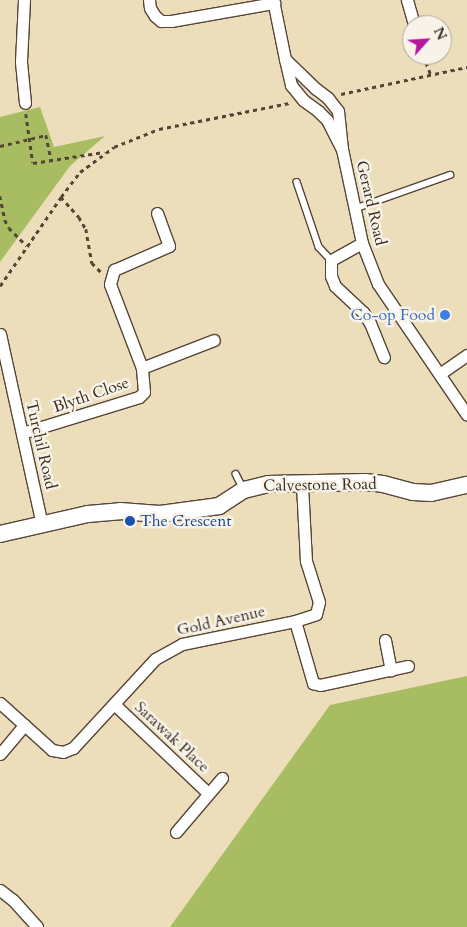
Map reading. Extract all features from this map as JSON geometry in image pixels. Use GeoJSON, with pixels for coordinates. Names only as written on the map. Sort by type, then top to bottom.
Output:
{"type":"FeatureCollection","features":[{"type":"Feature","properties":{"kind":"street"},"geometry":{"type":"LineString","coordinates":[[24,0],[21,62],[25,102]]}},
{"type":"Feature","properties":{"kind":"street"},"geometry":{"type":"LineString","coordinates":[[149,0],[150,8],[155,16],[162,21],[171,21],[273,1]]}},
{"type":"Feature","properties":{"kind":"street"},"geometry":{"type":"LineString","coordinates":[[407,0],[411,15]]}},
{"type":"Feature","properties":{"kind":"street","name":"Gerard Road"},"geometry":{"type":"LineString","coordinates":[[273,1],[291,85],[303,100],[327,120],[342,149]]}},
{"type":"Feature","properties":{"kind":"street","name":"Gerard Road"},"geometry":{"type":"LineString","coordinates":[[284,59],[328,98],[338,111],[342,149],[354,209],[362,243],[378,284],[441,373],[467,415]]}},
{"type":"Feature","properties":{"kind":"street","name":"Blyth Close"},"geometry":{"type":"LineString","coordinates":[[22,433],[139,397],[144,392],[142,368],[110,284],[110,276],[114,270],[169,246],[157,213]]}},
{"type":"Feature","properties":{"kind":"street"},"geometry":{"type":"LineString","coordinates":[[362,243],[331,260],[330,276],[335,286],[363,312],[370,323],[384,357]]}},
{"type":"Feature","properties":{"kind":"street","name":"Turchil Road"},"geometry":{"type":"LineString","coordinates":[[0,334],[42,525]]}},
{"type":"Feature","properties":{"kind":"street","name":"Blyth Close"},"geometry":{"type":"LineString","coordinates":[[142,368],[214,340]]}},
{"type":"Feature","properties":{"kind":"street"},"geometry":{"type":"LineString","coordinates":[[441,373],[467,355]]}},
{"type":"Feature","properties":{"kind":"street","name":"Turchil Road"},"geometry":{"type":"LineString","coordinates":[[0,356],[7,371]]}},
{"type":"Feature","properties":{"kind":"street","name":"Calvestone Road"},"geometry":{"type":"LineString","coordinates":[[0,534],[88,514],[120,511],[160,514],[218,506],[244,490],[268,484],[365,482],[383,484],[413,492],[431,493],[467,485]]}},
{"type":"Feature","properties":{"kind":"street","name":"Gold Avenue"},"geometry":{"type":"LineString","coordinates":[[0,703],[52,750],[63,752],[73,748],[155,660],[182,644],[295,621],[316,614],[319,602],[306,561],[302,484]]}},
{"type":"Feature","properties":{"kind":"street"},"geometry":{"type":"LineString","coordinates":[[295,621],[313,683],[320,685],[408,666]]}},
{"type":"Feature","properties":{"kind":"street"},"geometry":{"type":"LineString","coordinates":[[385,640],[391,670]]}},
{"type":"Feature","properties":{"kind":"street","name":"Sarawak Place"},"geometry":{"type":"LineString","coordinates":[[114,704],[208,794]]}},
{"type":"Feature","properties":{"kind":"street"},"geometry":{"type":"LineString","coordinates":[[0,754],[24,725]]}},
{"type":"Feature","properties":{"kind":"street","name":"Sarawak Place"},"geometry":{"type":"LineString","coordinates":[[176,832],[222,778]]}},
{"type":"Feature","properties":{"kind":"street"},"geometry":{"type":"LineString","coordinates":[[0,890],[13,900],[37,927]]}},
{"type":"Feature","properties":{"kind":"lane"},"geometry":{"type":"LineString","coordinates":[[354,209],[450,175]]}},
{"type":"Feature","properties":{"kind":"lane"},"geometry":{"type":"LineString","coordinates":[[297,182],[319,247],[331,260]]}},
{"type":"Feature","properties":{"kind":"lane"},"geometry":{"type":"LineString","coordinates":[[236,474],[244,490]]}},
{"type":"Feature","properties":{"kind":"path"},"geometry":{"type":"LineString","coordinates":[[427,65],[431,76]]}},
{"type":"Feature","properties":{"kind":"path"},"geometry":{"type":"LineString","coordinates":[[328,98],[467,67]]}},
{"type":"Feature","properties":{"kind":"path"},"geometry":{"type":"LineString","coordinates":[[0,286],[80,172],[106,152],[137,136],[159,129],[303,100]]}},
{"type":"Feature","properties":{"kind":"path"},"geometry":{"type":"LineString","coordinates":[[25,102],[33,163],[106,152]]}},
{"type":"Feature","properties":{"kind":"path"},"geometry":{"type":"LineString","coordinates":[[0,146],[46,135],[51,159]]}},
{"type":"Feature","properties":{"kind":"path"},"geometry":{"type":"LineString","coordinates":[[0,196],[5,220],[9,228],[27,246]]}},
{"type":"Feature","properties":{"kind":"path"},"geometry":{"type":"LineString","coordinates":[[61,197],[79,217],[86,229],[92,263],[95,268],[102,272]]}},
{"type":"Feature","properties":{"kind":"green space"},"geometry":{"type":"Polygon","coordinates":[[[40,107],[54,147],[105,136],[70,166],[0,262],[0,117],[40,107]]]}},
{"type":"Feature","properties":{"kind":"green space"},"geometry":{"type":"Polygon","coordinates":[[[467,676],[467,927],[170,927],[330,705],[467,676]]]}},
{"type":"Feature","properties":{"kind":"place","name":"Co-op Food"},"geometry":{"type":"Point","coordinates":[445,315]}},
{"type":"Feature","properties":{"kind":"place","name":"The Crescent"},"geometry":{"type":"Point","coordinates":[130,521]}}]}
